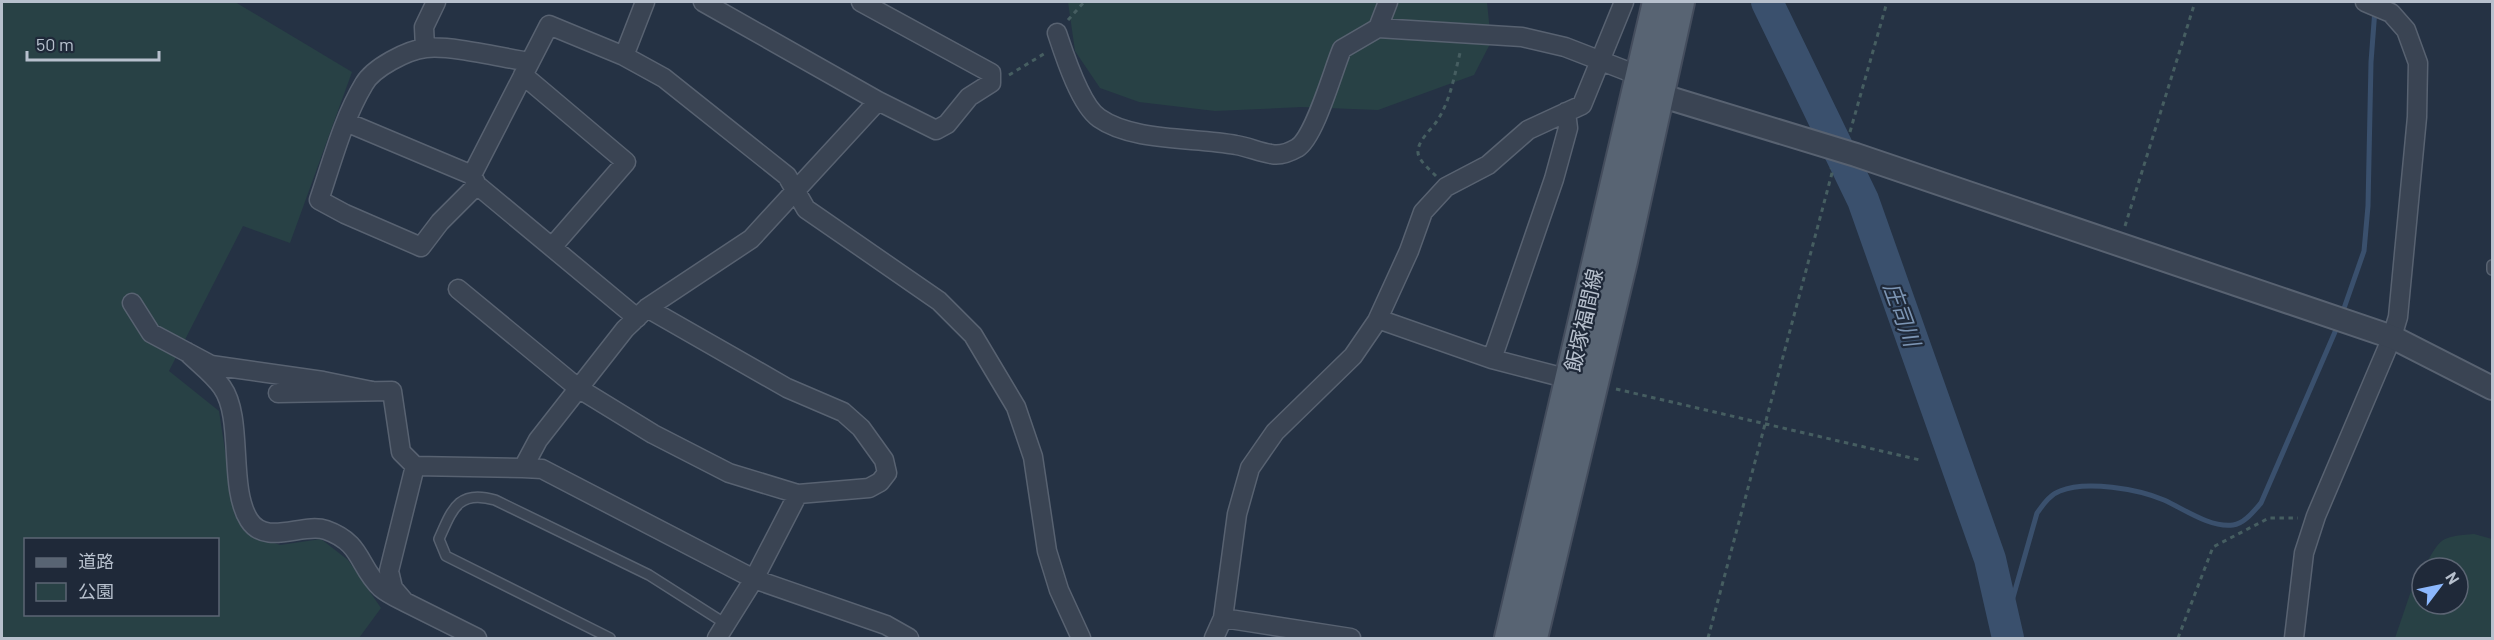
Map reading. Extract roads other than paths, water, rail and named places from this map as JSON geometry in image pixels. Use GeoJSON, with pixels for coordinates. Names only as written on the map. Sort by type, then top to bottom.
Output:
{"type":"FeatureCollection","features":[{"type":"Feature","properties":{"kind":"main road","name":"飯塚福間線"},"geometry":{"type":"LineString","coordinates":[[1533,639],[1581,382],[1646,87],[1657,2]]}},
{"type":"Feature","properties":{"kind":"main road","name":"飯塚福間線"},"geometry":{"type":"LineString","coordinates":[[1646,87],[1680,2]]}},
{"type":"Feature","properties":{"kind":"main road","name":"飯塚福間線"},"geometry":{"type":"LineString","coordinates":[[1509,639],[1581,382]]}},
{"type":"Feature","properties":{"kind":"street"},"geometry":{"type":"LineString","coordinates":[[425,48],[424,27],[436,2]]}},
{"type":"Feature","properties":{"kind":"street"},"geometry":{"type":"LineString","coordinates":[[624,56],[645,2]]}},
{"type":"Feature","properties":{"kind":"street"},"geometry":{"type":"LineString","coordinates":[[703,2],[878,101],[936,130],[947,124],[969,97],[991,83],[990,73],[861,2]]}},
{"type":"Feature","properties":{"kind":"street"},"geometry":{"type":"LineString","coordinates":[[1378,28],[1388,2]]}},
{"type":"Feature","properties":{"kind":"street"},"geometry":{"type":"LineString","coordinates":[[1214,639],[1223,618],[1237,514],[1250,468],[1275,432],[1353,356],[1378,319],[1409,251],[1423,212],[1446,187],[1488,165],[1528,130],[1582,105],[1624,2]]}},
{"type":"Feature","properties":{"kind":"street"},"geometry":{"type":"LineString","coordinates":[[2294,639],[2302,562],[2315,521],[2392,337],[2398,317],[2417,117],[2418,63],[2406,30],[2393,8],[2365,2]]}},
{"type":"Feature","properties":{"kind":"street"},"geometry":{"type":"LineString","coordinates":[[552,247],[626,162],[527,68],[460,50],[425,48],[393,60],[364,83],[346,122],[319,200],[345,214],[421,247],[474,180],[527,68],[549,25],[624,56],[664,78],[787,176],[806,209],[939,302],[973,335],[996,370],[1016,407],[1033,457],[1047,551],[1059,590],[1081,639]]}},
{"type":"Feature","properties":{"kind":"street"},"geometry":{"type":"LineString","coordinates":[[1059,38],[1077,86],[1097,117],[1123,131],[1237,145],[1273,155],[1288,153],[1300,146],[1308,134],[1334,76],[1342,49],[1378,28],[1522,37],[1565,47],[1602,60],[1646,87],[1858,156],[2392,337],[2493,388]]}},
{"type":"Feature","properties":{"kind":"street"},"geometry":{"type":"LineString","coordinates":[[524,468],[538,440],[625,329],[642,313],[751,239],[878,101]]}},
{"type":"Feature","properties":{"kind":"street"},"geometry":{"type":"LineString","coordinates":[[1492,359],[1554,179],[1568,128],[1566,112]]}},
{"type":"Feature","properties":{"kind":"street"},"geometry":{"type":"LineString","coordinates":[[346,122],[474,180],[552,247],[642,313],[787,388],[843,412],[861,428],[884,460],[887,473],[880,482],[869,488],[798,494],[729,473],[653,434],[578,388],[458,290]]}},
{"type":"Feature","properties":{"kind":"street"},"geometry":{"type":"LineString","coordinates":[[132,303],[151,333],[212,364],[372,391]]}},
{"type":"Feature","properties":{"kind":"street"},"geometry":{"type":"LineString","coordinates":[[1378,319],[1492,359],[1581,382]]}},
{"type":"Feature","properties":{"kind":"street"},"geometry":{"type":"LineString","coordinates":[[187,352],[222,388],[230,406],[242,503],[250,522],[261,531],[279,533],[318,528],[337,534],[354,547],[381,588],[405,603],[477,639]]}},
{"type":"Feature","properties":{"kind":"street"},"geometry":{"type":"LineString","coordinates":[[278,393],[392,391],[400,452],[415,466],[542,469],[754,579],[886,625],[909,639]]}},
{"type":"Feature","properties":{"kind":"street"},"geometry":{"type":"LineString","coordinates":[[405,603],[393,588],[389,571],[415,466]]}},
{"type":"Feature","properties":{"kind":"street"},"geometry":{"type":"LineString","coordinates":[[722,632],[754,579],[798,494]]}},
{"type":"Feature","properties":{"kind":"street"},"geometry":{"type":"LineString","coordinates":[[1223,618],[1351,639]]}},
{"type":"Feature","properties":{"kind":"lane"},"geometry":{"type":"LineString","coordinates":[[2493,265],[2493,270]]}},
{"type":"Feature","properties":{"kind":"lane"},"geometry":{"type":"LineString","coordinates":[[610,639],[446,556],[439,540],[452,510],[467,498],[480,496],[495,500],[649,575],[722,632]]}},
{"type":"Feature","properties":{"kind":"waterway","name":"庄司川"},"geometry":{"type":"LineString","coordinates":[[1767,2],[1863,200],[1990,559],[2008,638]]}},
{"type":"Feature","properties":{"kind":"waterway"},"geometry":{"type":"LineString","coordinates":[[2342,314],[2364,251],[2368,206],[2371,62],[2375,9]]}},
{"type":"Feature","properties":{"kind":"waterway"},"geometry":{"type":"LineString","coordinates":[[2006,622],[2037,513],[2049,498],[2060,491],[2084,486],[2127,489],[2164,500],[2215,524],[2233,525],[2249,517],[2261,503],[2338,325]]}}]}
